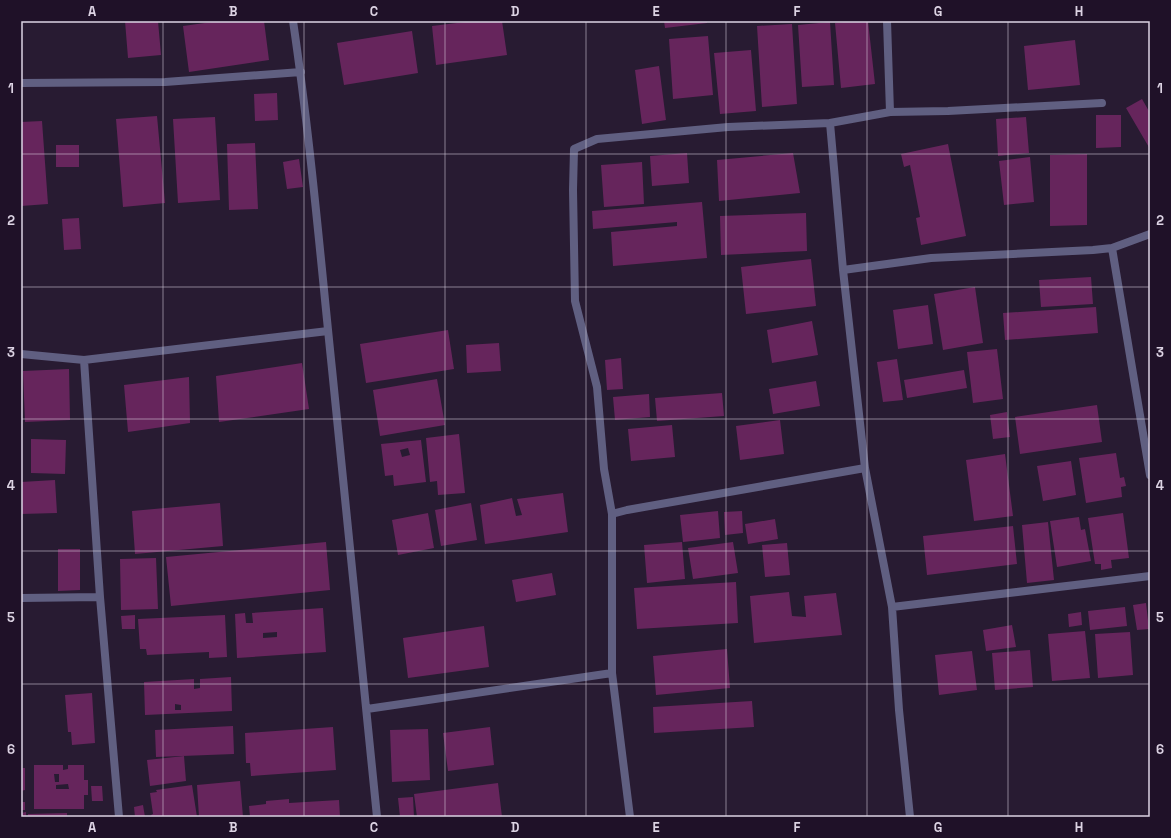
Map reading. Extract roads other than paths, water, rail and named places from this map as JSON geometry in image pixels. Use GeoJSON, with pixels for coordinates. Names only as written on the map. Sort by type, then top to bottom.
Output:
{"type":"FeatureCollection","features":[{"type":"Feature","properties":{"kind":"street"},"geometry":{"type":"LineString","coordinates":[[293,21],[301,72],[377,817]]}},
{"type":"Feature","properties":{"kind":"street"},"geometry":{"type":"LineString","coordinates":[[887,21],[890,112]]}},
{"type":"Feature","properties":{"kind":"street"},"geometry":{"type":"LineString","coordinates":[[21,83],[165,82],[301,72]]}},
{"type":"Feature","properties":{"kind":"street"},"geometry":{"type":"LineString","coordinates":[[630,817],[612,673],[612,514],[604,469],[597,387],[575,301],[573,190],[574,149],[597,139],[728,127],[830,123],[890,112],[948,111],[1102,103]]}},
{"type":"Feature","properties":{"kind":"street"},"geometry":{"type":"LineString","coordinates":[[830,123],[843,270],[865,468],[892,607],[899,710],[910,817]]}},
{"type":"Feature","properties":{"kind":"street"},"geometry":{"type":"LineString","coordinates":[[843,270],[930,258],[1112,248],[1150,234]]}},
{"type":"Feature","properties":{"kind":"street"},"geometry":{"type":"LineString","coordinates":[[1112,248],[1150,475]]}},
{"type":"Feature","properties":{"kind":"street"},"geometry":{"type":"LineString","coordinates":[[21,354],[84,360],[328,331]]}},
{"type":"Feature","properties":{"kind":"street"},"geometry":{"type":"LineString","coordinates":[[84,360],[100,597],[120,817]]}},
{"type":"Feature","properties":{"kind":"street"},"geometry":{"type":"LineString","coordinates":[[612,514],[627,510],[865,468]]}},
{"type":"Feature","properties":{"kind":"street"},"geometry":{"type":"LineString","coordinates":[[892,607],[1150,576]]}},
{"type":"Feature","properties":{"kind":"street"},"geometry":{"type":"LineString","coordinates":[[21,598],[100,597]]}},
{"type":"Feature","properties":{"kind":"street"},"geometry":{"type":"LineString","coordinates":[[367,709],[612,673]]}}]}
